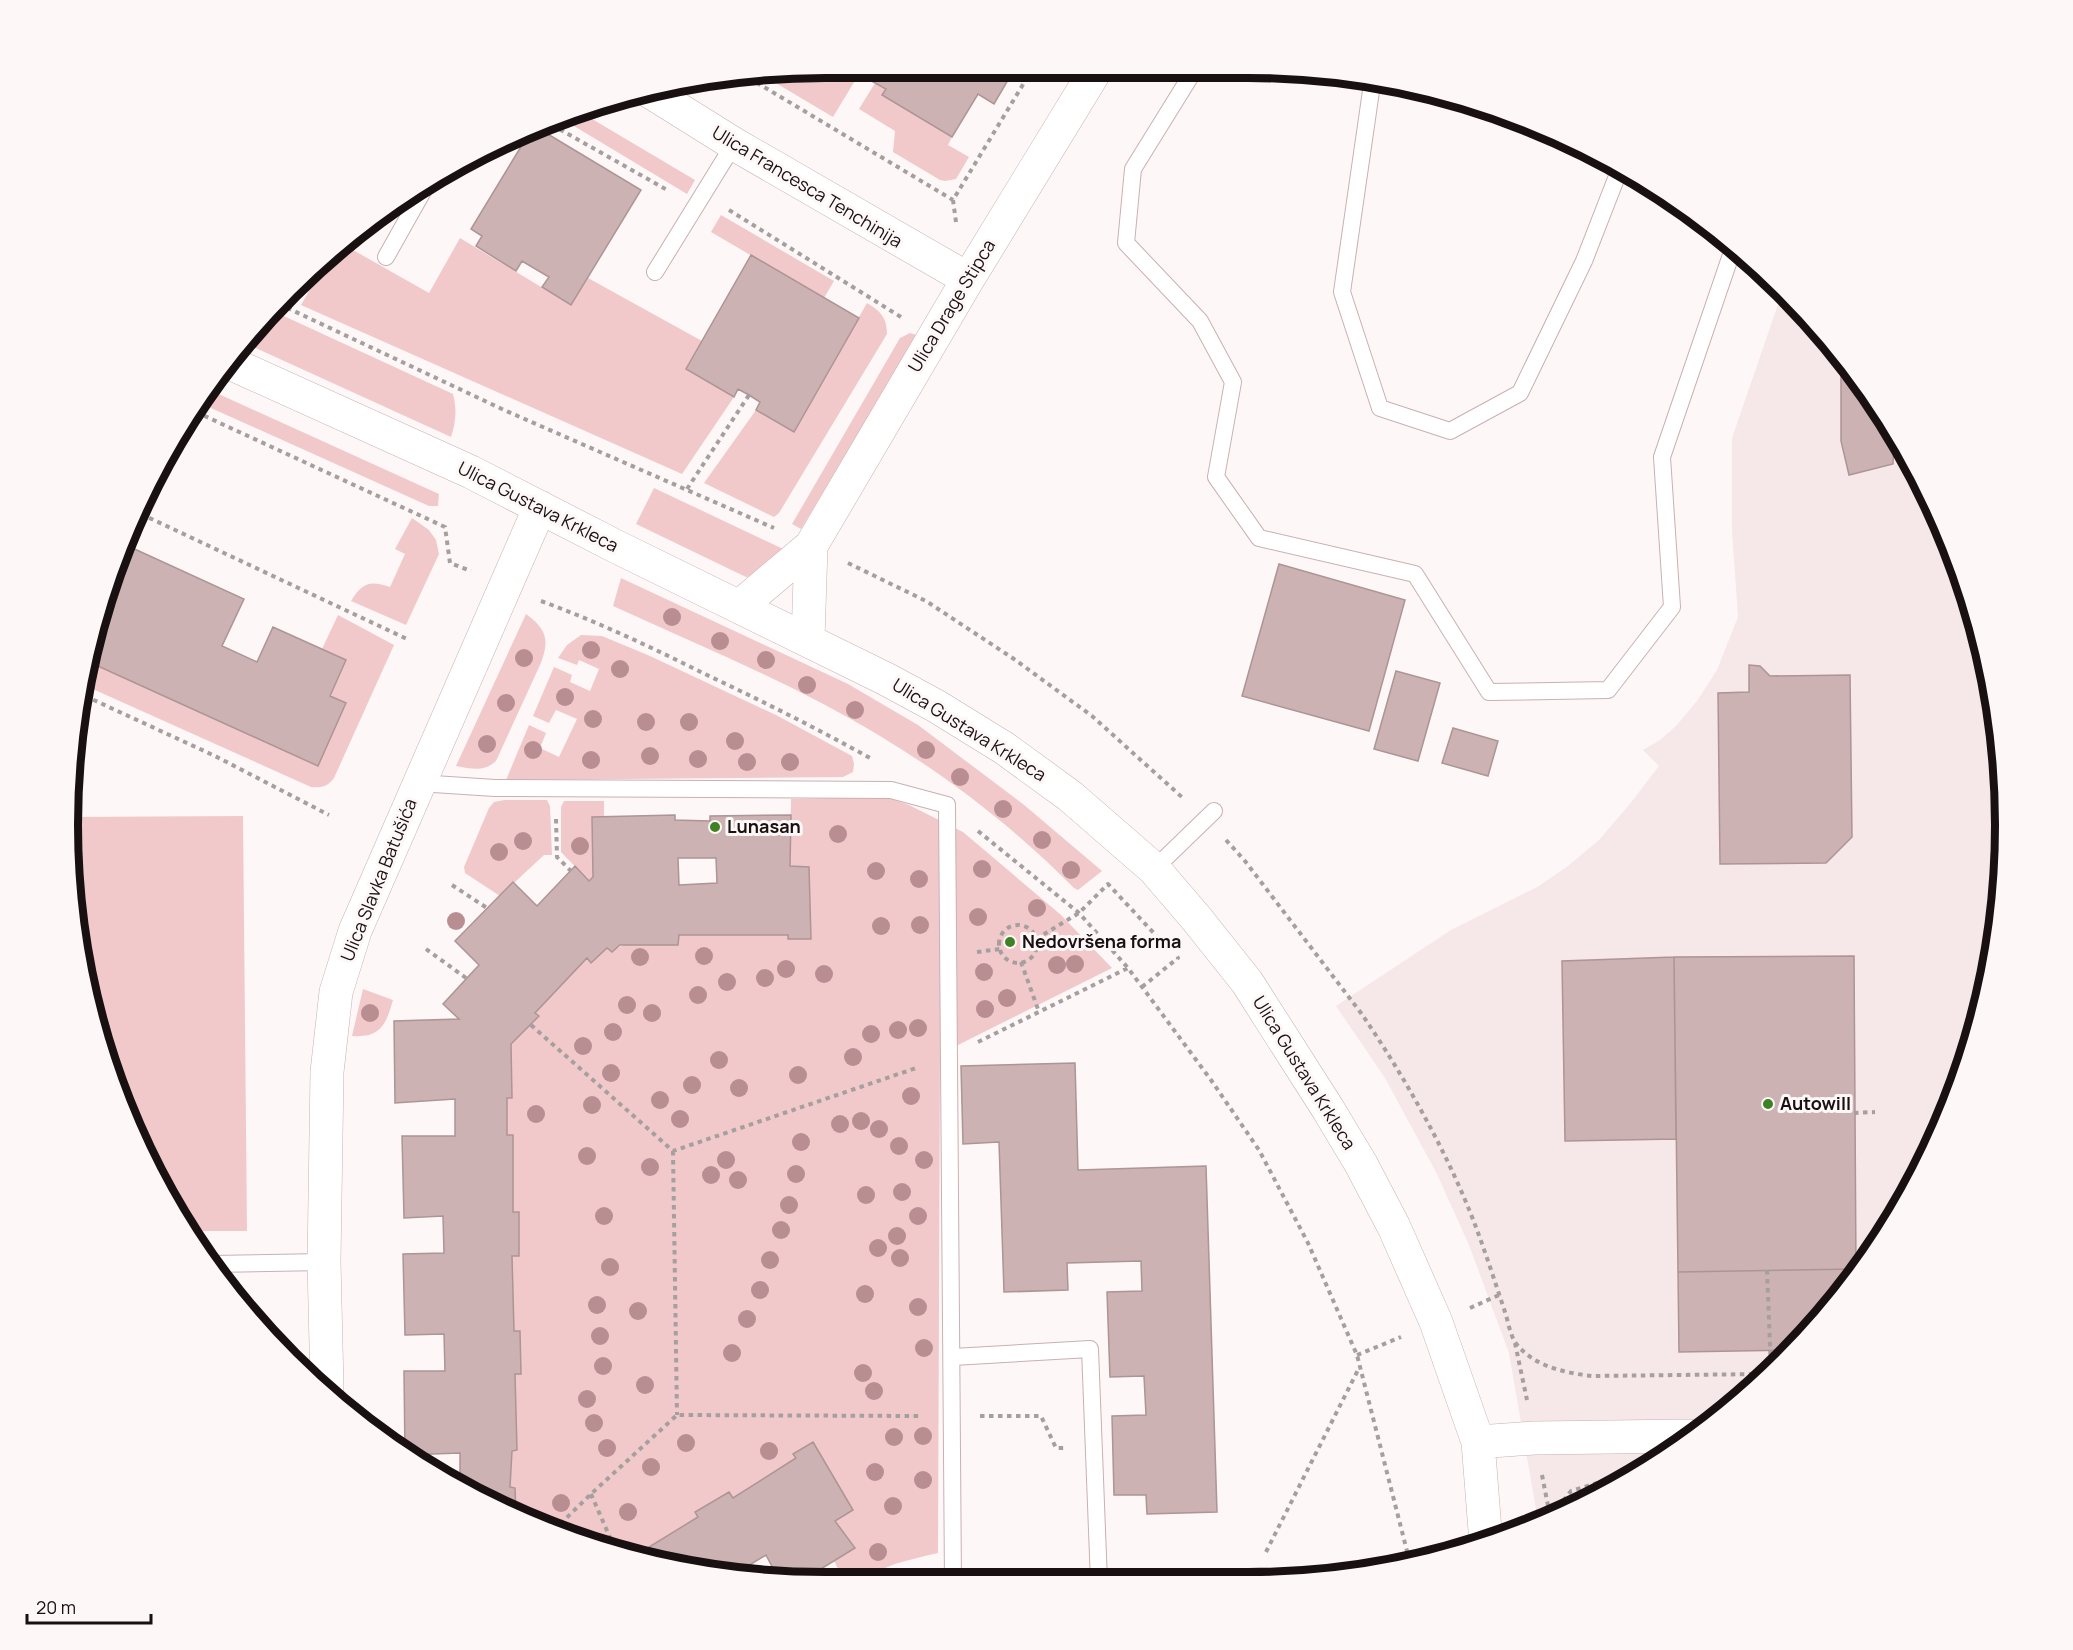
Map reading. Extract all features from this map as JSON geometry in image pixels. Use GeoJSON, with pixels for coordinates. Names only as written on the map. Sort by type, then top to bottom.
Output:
{"type":"FeatureCollection","features":[{"type":"Feature","properties":{"kind":"street","name":"Ulica Drage Stipca"},"geometry":{"type":"LineString","coordinates":[[740,606],[811,546],[968,279],[1090,78]]}},
{"type":"Feature","properties":{"kind":"street","name":"Ulica Francesca Tenchinija"},"geometry":{"type":"LineString","coordinates":[[658,97],[734,144],[968,279]]}},
{"type":"Feature","properties":{"kind":"street","name":"Ulica Gustava Krkleca"},"geometry":{"type":"LineString","coordinates":[[236,366],[471,472],[936,706],[1004,748],[1070,796],[1154,869],[1247,982],[1361,1164],[1394,1227],[1436,1322],[1478,1442],[1485,1533]]}},
{"type":"Feature","properties":{"kind":"street","name":"Ulica Slavka Batušića"},"geometry":{"type":"LineString","coordinates":[[327,1382],[324,1262],[327,1072],[336,992],[355,931],[540,507]]}},
{"type":"Feature","properties":{"kind":"street","name":"Ulica Drage Stipca"},"geometry":{"type":"LineString","coordinates":[[808,640],[811,546]]}},
{"type":"Feature","properties":{"kind":"street"},"geometry":{"type":"LineString","coordinates":[[1478,1442],[1534,1438],[1676,1437]]}},
{"type":"Feature","properties":{"kind":"lane"},"geometry":{"type":"LineString","coordinates":[[1189,78],[1133,169],[1126,243],[1200,321],[1233,382],[1216,477],[1259,538],[1415,574],[1489,692],[1608,690],[1672,607],[1662,457],[1731,255]]}},
{"type":"Feature","properties":{"kind":"lane"},"geometry":{"type":"LineString","coordinates":[[1371,88],[1342,292],[1380,408],[1450,431],[1520,393],[1584,261],[1617,176]]}},
{"type":"Feature","properties":{"kind":"lane"},"geometry":{"type":"LineString","coordinates":[[655,272],[734,144]]}},
{"type":"Feature","properties":{"kind":"lane"},"geometry":{"type":"LineString","coordinates":[[386,257],[419,198]]}},
{"type":"Feature","properties":{"kind":"lane"},"geometry":{"type":"LineString","coordinates":[[418,783],[495,788],[891,790],[947,805],[953,1572]]}},
{"type":"Feature","properties":{"kind":"lane"},"geometry":{"type":"LineString","coordinates":[[1154,869],[1215,811]]}},
{"type":"Feature","properties":{"kind":"lane"},"geometry":{"type":"LineString","coordinates":[[221,1264],[324,1262]]}},
{"type":"Feature","properties":{"kind":"lane"},"geometry":{"type":"LineString","coordinates":[[953,1357],[1090,1349],[1099,1572]]}},
{"type":"Feature","properties":{"kind":"path"},"geometry":{"type":"LineString","coordinates":[[956,226],[953,200],[1027,78]]}},
{"type":"Feature","properties":{"kind":"path"},"geometry":{"type":"LineString","coordinates":[[755,82],[953,200]]}},
{"type":"Feature","properties":{"kind":"path"},"geometry":{"type":"LineString","coordinates":[[558,128],[700,200],[904,319],[909,310]]}},
{"type":"Feature","properties":{"kind":"path"},"geometry":{"type":"LineString","coordinates":[[287,308],[504,410],[779,530]]}},
{"type":"Feature","properties":{"kind":"path"},"geometry":{"type":"LineString","coordinates":[[687,489],[749,395]]}},
{"type":"Feature","properties":{"kind":"path"},"geometry":{"type":"LineString","coordinates":[[202,414],[445,527],[450,563],[472,572]]}},
{"type":"Feature","properties":{"kind":"path"},"geometry":{"type":"LineString","coordinates":[[145,516],[407,639]]}},
{"type":"Feature","properties":{"kind":"path"},"geometry":{"type":"LineString","coordinates":[[846,562],[926,601],[1014,659],[1092,716],[1173,788]]}},
{"type":"Feature","properties":{"kind":"path"},"geometry":{"type":"LineString","coordinates":[[534,599],[580,616],[682,662],[784,712],[874,760]]}},
{"type":"Feature","properties":{"kind":"path"},"geometry":{"type":"LineString","coordinates":[[89,698],[215,756],[329,815]]}},
{"type":"Feature","properties":{"kind":"path"},"geometry":{"type":"LineString","coordinates":[[556,788],[557,857],[571,871]]}},
{"type":"Feature","properties":{"kind":"path"},"geometry":{"type":"LineString","coordinates":[[947,805],[1079,914],[1128,968],[1211,1080],[1259,1150],[1308,1243],[1358,1355],[1408,1555]]}},
{"type":"Feature","properties":{"kind":"path"},"geometry":{"type":"LineString","coordinates":[[1245,861],[1344,990],[1375,1035],[1423,1116],[1451,1170],[1476,1228],[1515,1341],[1521,1371]]}},
{"type":"Feature","properties":{"kind":"path"},"geometry":{"type":"LineString","coordinates":[[1036,939],[1079,914],[1108,884],[1178,958],[1142,987]]}},
{"type":"Feature","properties":{"kind":"path"},"geometry":{"type":"LineString","coordinates":[[452,885],[487,908]]}},
{"type":"Feature","properties":{"kind":"path"},"geometry":{"type":"LineString","coordinates":[[1011,926],[1030,928],[1036,939],[1032,957],[1021,962],[1009,961],[1004,957],[999,946],[1002,933],[1011,926]]}},
{"type":"Feature","properties":{"kind":"path"},"geometry":{"type":"LineString","coordinates":[[426,949],[466,978]]}},
{"type":"Feature","properties":{"kind":"path"},"geometry":{"type":"LineString","coordinates":[[1021,962],[1039,1012]]}},
{"type":"Feature","properties":{"kind":"path"},"geometry":{"type":"LineString","coordinates":[[673,1151],[950,1056],[1128,968]]}},
{"type":"Feature","properties":{"kind":"path"},"geometry":{"type":"LineString","coordinates":[[531,1025],[673,1151],[677,1415]]}},
{"type":"Feature","properties":{"kind":"path"},"geometry":{"type":"LineString","coordinates":[[1854,1113],[1875,1112]]}},
{"type":"Feature","properties":{"kind":"path"},"geometry":{"type":"LineString","coordinates":[[1767,1270],[1771,1358]]}},
{"type":"Feature","properties":{"kind":"path"},"geometry":{"type":"LineString","coordinates":[[1461,1311],[1499,1295]]}},
{"type":"Feature","properties":{"kind":"path"},"geometry":{"type":"LineString","coordinates":[[1358,1355],[1407,1334]]}},
{"type":"Feature","properties":{"kind":"path"},"geometry":{"type":"LineString","coordinates":[[1515,1341],[1533,1358],[1551,1368],[1571,1374],[1592,1376],[1754,1374]]}},
{"type":"Feature","properties":{"kind":"path"},"geometry":{"type":"LineString","coordinates":[[1266,1552],[1360,1366]]}},
{"type":"Feature","properties":{"kind":"path"},"geometry":{"type":"LineString","coordinates":[[561,1523],[677,1415],[1041,1416],[1056,1448],[1094,1447]]}},
{"type":"Feature","properties":{"kind":"path"},"geometry":{"type":"LineString","coordinates":[[1561,1503],[1571,1491],[1606,1480]]}},
{"type":"Feature","properties":{"kind":"path"},"geometry":{"type":"LineString","coordinates":[[1545,1489],[1549,1508]]}},
{"type":"Feature","properties":{"kind":"path"},"geometry":{"type":"LineString","coordinates":[[591,1494],[611,1540]]}},
{"type":"Feature","properties":{"kind":"shaded area"},"geometry":{"type":"Polygon","coordinates":[[[856,79],[833,117],[771,80],[856,79]]]}},
{"type":"Feature","properties":{"kind":"shaded area"},"geometry":{"type":"Polygon","coordinates":[[[875,83],[886,89],[883,95],[952,137],[948,145],[969,157],[956,179],[940,180],[893,152],[895,131],[859,109],[875,83]]]}},
{"type":"Feature","properties":{"kind":"shaded area"},"geometry":{"type":"Polygon","coordinates":[[[589,117],[695,180],[687,194],[570,124],[589,117]]]}},
{"type":"Feature","properties":{"kind":"shaded area"},"geometry":{"type":"Polygon","coordinates":[[[721,215],[834,281],[824,298],[711,232],[721,215]]]}},
{"type":"Feature","properties":{"kind":"shaded area"},"geometry":{"type":"Polygon","coordinates":[[[460,238],[571,305],[588,278],[702,341],[686,369],[734,397],[682,474],[301,305],[317,278],[350,248],[429,293],[460,238]]]}},
{"type":"Feature","properties":{"kind":"shaded area"},"geometry":{"type":"Polygon","coordinates":[[[1779,301],[1810,332],[1841,370],[1895,452],[1938,539],[1970,632],[1989,727],[1995,825],[1989,923],[1981,971],[1970,1018],[1955,1065],[1918,1155],[1869,1240],[1810,1318],[1741,1387],[1703,1418],[1622,1472],[1537,1514],[1509,1353],[1469,1245],[1437,1174],[1385,1078],[1336,1006],[1451,930],[1539,886],[1568,866],[1599,840],[1659,766],[1643,750],[1660,740],[1677,725],[1697,701],[1717,670],[1738,617],[1732,531],[1732,438],[1779,301]]]}},
{"type":"Feature","properties":{"kind":"shaded area"},"geometry":{"type":"Polygon","coordinates":[[[867,303],[882,315],[886,323],[887,334],[779,513],[774,517],[704,483],[756,410],[794,431],[867,303]]]}},
{"type":"Feature","properties":{"kind":"shaded area"},"geometry":{"type":"Polygon","coordinates":[[[280,314],[453,394],[455,416],[451,437],[252,346],[280,314]]]}},
{"type":"Feature","properties":{"kind":"shaded area"},"geometry":{"type":"Polygon","coordinates":[[[910,333],[917,335],[801,529],[792,524],[900,338],[910,333]]]}},
{"type":"Feature","properties":{"kind":"shaded area"},"geometry":{"type":"Polygon","coordinates":[[[216,393],[439,494],[438,506],[429,506],[207,406],[216,393]]]}},
{"type":"Feature","properties":{"kind":"shaded area"},"geometry":{"type":"Polygon","coordinates":[[[654,488],[790,552],[754,576],[746,577],[636,524],[654,488]]]}},
{"type":"Feature","properties":{"kind":"shaded area"},"geometry":{"type":"Polygon","coordinates":[[[412,518],[429,530],[436,540],[439,554],[406,625],[351,601],[359,590],[367,585],[377,584],[390,587],[405,554],[395,549],[412,518]]]}},
{"type":"Feature","properties":{"kind":"shaded area"},"geometry":{"type":"Polygon","coordinates":[[[621,578],[848,684],[918,725],[1023,804],[1102,871],[1078,890],[1074,888],[982,806],[932,769],[880,736],[782,683],[613,606],[621,578]]]}},
{"type":"Feature","properties":{"kind":"shaded area"},"geometry":{"type":"Polygon","coordinates":[[[526,614],[542,630],[546,642],[545,649],[540,665],[496,761],[482,768],[456,766],[526,614]]]}},
{"type":"Feature","properties":{"kind":"shaded area"},"geometry":{"type":"Polygon","coordinates":[[[338,615],[394,645],[334,778],[324,786],[311,787],[90,688],[95,665],[317,766],[346,703],[330,696],[346,660],[322,649],[338,615]]]}},
{"type":"Feature","properties":{"kind":"shaded area"},"geometry":{"type":"Polygon","coordinates":[[[581,635],[602,636],[776,715],[852,756],[853,772],[843,777],[506,780],[529,725],[546,733],[540,748],[559,757],[577,719],[556,710],[549,723],[533,716],[554,667],[572,675],[570,682],[590,691],[599,669],[579,660],[577,665],[558,658],[567,645],[581,635]]]}},
{"type":"Feature","properties":{"kind":"shaded area"},"geometry":{"type":"Polygon","coordinates":[[[886,797],[909,805],[963,832],[1061,915],[1112,968],[940,1054],[938,1553],[895,1564],[877,1572],[840,1572],[834,1561],[855,1548],[835,1521],[853,1510],[813,1442],[794,1454],[796,1458],[733,1498],[729,1492],[698,1517],[644,1550],[585,1532],[516,1504],[515,1488],[510,1487],[512,1451],[517,1450],[515,1374],[521,1373],[520,1331],[514,1331],[512,1256],[519,1255],[519,1212],[513,1212],[507,1135],[507,1098],[512,1098],[511,1044],[538,1017],[535,1013],[587,958],[591,963],[607,948],[612,952],[626,944],[646,939],[696,934],[788,935],[788,939],[811,939],[809,867],[790,866],[791,799],[886,797]]]}},
{"type":"Feature","properties":{"kind":"shaded area"},"geometry":{"type":"Polygon","coordinates":[[[547,800],[550,806],[552,855],[544,855],[500,896],[465,873],[464,867],[489,808],[494,802],[547,800]]]}},
{"type":"Feature","properties":{"kind":"shaded area"},"geometry":{"type":"Polygon","coordinates":[[[564,801],[604,801],[604,817],[592,818],[593,877],[589,881],[561,852],[561,807],[564,801]]]}},
{"type":"Feature","properties":{"kind":"shaded area"},"geometry":{"type":"Polygon","coordinates":[[[243,816],[247,1231],[198,1231],[155,1155],[135,1111],[103,1018],[92,971],[84,923],[78,817],[243,816]]]}},
{"type":"Feature","properties":{"kind":"shaded area"},"geometry":{"type":"Polygon","coordinates":[[[363,989],[393,1000],[388,1016],[380,1028],[369,1035],[352,1036],[363,989]]]}},
{"type":"Feature","properties":{"kind":"building"},"geometry":{"type":"Polygon","coordinates":[[[866,78],[1009,78],[994,104],[978,94],[952,137],[882,95],[886,89],[866,78]]]}},
{"type":"Feature","properties":{"kind":"building"},"geometry":{"type":"Polygon","coordinates":[[[545,133],[641,190],[571,305],[542,287],[549,277],[522,261],[516,271],[476,246],[482,236],[471,229],[524,142],[545,133]]]}},
{"type":"Feature","properties":{"kind":"building"},"geometry":{"type":"Polygon","coordinates":[[[751,255],[859,318],[794,432],[756,410],[760,402],[749,395],[738,389],[734,397],[686,369],[751,255]]]}},
{"type":"Feature","properties":{"kind":"building"},"geometry":{"type":"Polygon","coordinates":[[[1841,370],[1893,449],[1893,464],[1849,475],[1841,441],[1841,370]]]}},
{"type":"Feature","properties":{"kind":"building"},"geometry":{"type":"Polygon","coordinates":[[[132,548],[244,599],[222,646],[257,662],[273,627],[346,660],[330,696],[346,703],[318,766],[95,665],[103,632],[132,548]]]}},
{"type":"Feature","properties":{"kind":"building"},"geometry":{"type":"Polygon","coordinates":[[[1279,564],[1405,600],[1369,731],[1242,696],[1279,564]]]}},
{"type":"Feature","properties":{"kind":"building"},"geometry":{"type":"Polygon","coordinates":[[[1749,665],[1760,666],[1770,676],[1850,675],[1852,837],[1826,863],[1720,864],[1718,693],[1749,692],[1749,665]]]}},
{"type":"Feature","properties":{"kind":"building"},"geometry":{"type":"Polygon","coordinates":[[[1396,671],[1440,683],[1418,761],[1374,749],[1396,671]]]}},
{"type":"Feature","properties":{"kind":"building"},"geometry":{"type":"Polygon","coordinates":[[[1453,728],[1498,741],[1488,776],[1442,763],[1453,728]]]}},
{"type":"Feature","properties":{"kind":"building"},"geometry":{"type":"Polygon","coordinates":[[[675,815],[675,820],[710,821],[710,816],[791,815],[790,866],[809,867],[811,939],[788,939],[788,935],[679,935],[678,945],[620,945],[612,952],[607,948],[591,963],[587,958],[535,1013],[539,1016],[511,1044],[512,1098],[507,1098],[507,1135],[513,1135],[513,1212],[519,1212],[519,1256],[512,1256],[514,1331],[520,1331],[521,1374],[515,1374],[517,1450],[512,1451],[510,1487],[515,1488],[516,1504],[460,1477],[460,1453],[423,1454],[405,1442],[404,1371],[445,1371],[444,1334],[405,1335],[403,1254],[444,1253],[443,1216],[404,1218],[402,1136],[455,1136],[455,1099],[395,1103],[394,1021],[459,1019],[443,1004],[479,965],[455,941],[513,882],[537,906],[575,866],[589,881],[593,877],[592,817],[675,815]],[[678,858],[679,885],[717,883],[716,858],[678,858]]]}},
{"type":"Feature","properties":{"kind":"building"},"geometry":{"type":"Polygon","coordinates":[[[1854,956],[1856,1259],[1849,1269],[1678,1272],[1674,957],[1854,956]]]}},
{"type":"Feature","properties":{"kind":"building"},"geometry":{"type":"Polygon","coordinates":[[[1674,957],[1676,1139],[1565,1141],[1562,961],[1674,957]]]}},
{"type":"Feature","properties":{"kind":"building"},"geometry":{"type":"Polygon","coordinates":[[[1075,1063],[1078,1170],[1206,1166],[1217,1512],[1147,1514],[1146,1495],[1114,1495],[1112,1416],[1146,1415],[1144,1376],[1110,1377],[1107,1292],[1142,1291],[1141,1261],[1067,1263],[1068,1290],[1004,1292],[999,1142],[963,1144],[961,1066],[1075,1063]]]}},
{"type":"Feature","properties":{"kind":"building"},"geometry":{"type":"Polygon","coordinates":[[[1849,1269],[1810,1318],[1779,1350],[1679,1352],[1678,1272],[1849,1269]]]}},
{"type":"Feature","properties":{"kind":"building"},"geometry":{"type":"Polygon","coordinates":[[[813,1442],[853,1510],[835,1521],[855,1548],[817,1572],[774,1570],[766,1555],[746,1568],[679,1558],[644,1550],[698,1517],[695,1512],[729,1492],[733,1498],[796,1458],[793,1454],[813,1442]]]}},
{"type":"Feature","properties":{"kind":"place","name":"Lunasan"},"geometry":{"type":"Point","coordinates":[715,827]}},
{"type":"Feature","properties":{"kind":"place","name":"Nedovršena forma"},"geometry":{"type":"Point","coordinates":[1010,942]}},
{"type":"Feature","properties":{"kind":"place","name":"Autowill"},"geometry":{"type":"Point","coordinates":[1768,1104]}}]}
